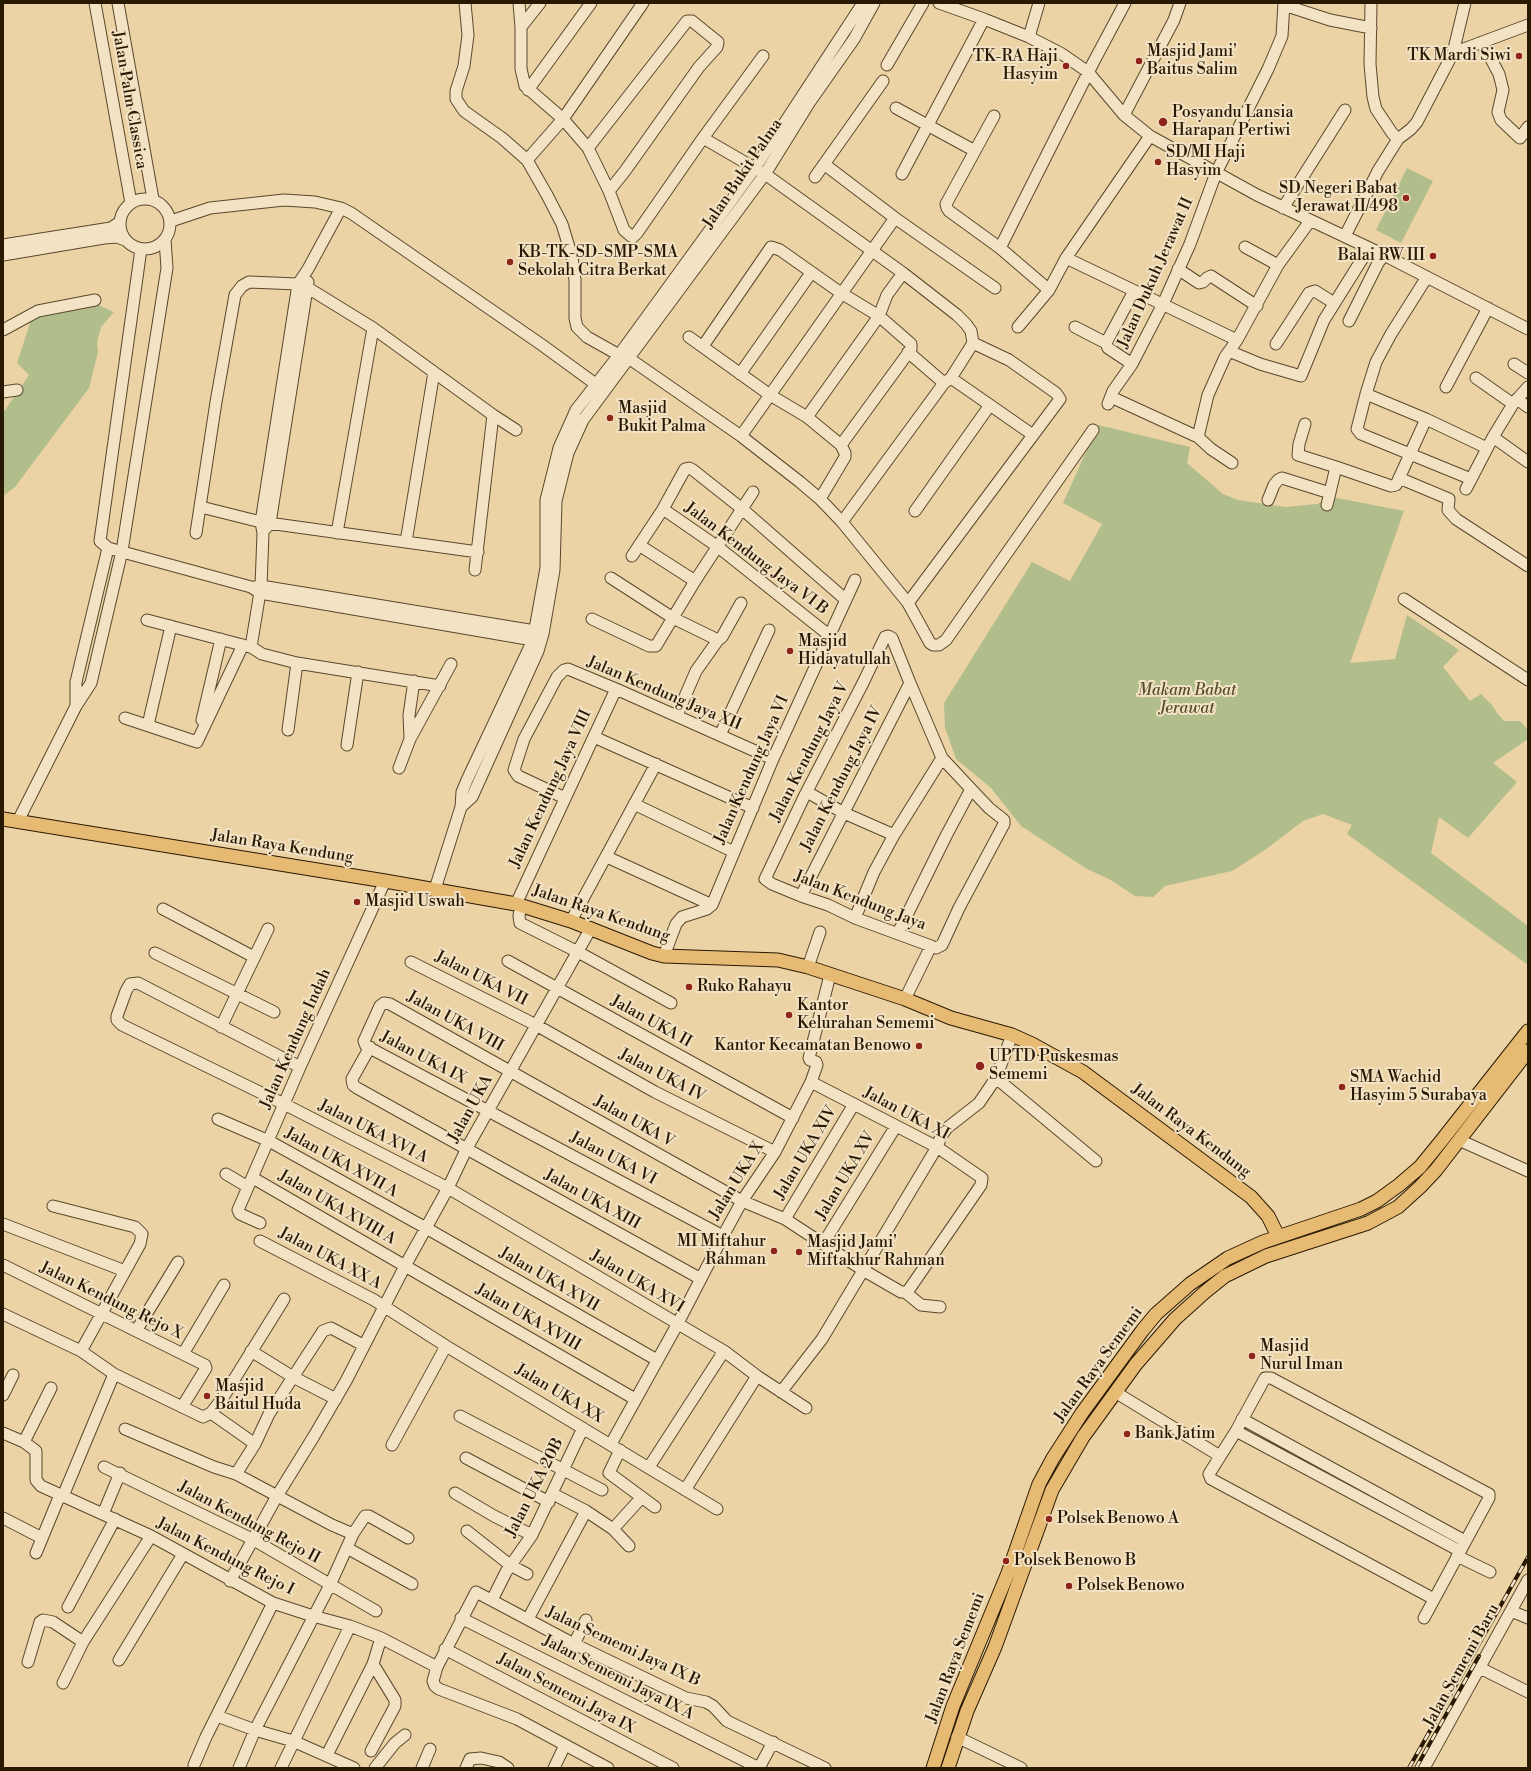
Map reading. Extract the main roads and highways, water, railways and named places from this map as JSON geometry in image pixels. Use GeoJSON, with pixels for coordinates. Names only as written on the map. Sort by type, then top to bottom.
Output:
{"type":"FeatureCollection","features":[{"type":"Feature","properties":{"kind":"main road","name":"Jalan Raya Kendung"},"geometry":{"type":"LineString","coordinates":[[3,819],[435,889],[518,904],[571,920],[652,953],[664,956],[778,960],[808,966],[830,975],[905,999],[951,1018],[1012,1035],[1032,1044],[1083,1072],[1251,1197],[1268,1216],[1278,1236]]}},
{"type":"Feature","properties":{"kind":"main road","name":"Jalan Raya Sememi"},"geometry":{"type":"LineString","coordinates":[[933,1768],[953,1706],[1008,1573],[1039,1484],[1053,1458],[1100,1386],[1156,1314],[1190,1284],[1212,1267],[1228,1258],[1278,1236],[1361,1209],[1377,1201],[1420,1166],[1528,1030]]}},
{"type":"Feature","properties":{"kind":"main road","name":"Jalan Raya Sememi"},"geometry":{"type":"LineString","coordinates":[[948,1768],[957,1737],[1000,1634],[1052,1490],[1083,1437],[1115,1392],[1175,1319],[1225,1276],[1266,1256],[1350,1230],[1398,1207],[1420,1187],[1459,1140],[1528,1051]]}},
{"type":"Feature","properties":{"kind":"main road"},"geometry":{"type":"LineString","coordinates":[[1072,1430],[1083,1437]]}},
{"type":"Feature","properties":{"kind":"railway"},"geometry":{"type":"LineString","coordinates":[[1409,1768],[1528,1557]]}},
{"type":"Feature","properties":{"kind":"railway"},"geometry":{"type":"LineString","coordinates":[[1416,1768],[1479,1656]]}},
{"type":"Feature","properties":{"kind":"place","name":"TK Mardi Siwi"},"geometry":{"type":"Point","coordinates":[1519,56]}},
{"type":"Feature","properties":{"kind":"place","name":"Masjid Jami' Baitus Salim"},"geometry":{"type":"Point","coordinates":[1139,61]}},
{"type":"Feature","properties":{"kind":"place","name":"TK-RA Haji Hasyim"},"geometry":{"type":"Point","coordinates":[1066,66]}},
{"type":"Feature","properties":{"kind":"place","name":"Posyandu Lansia Harapan Pertiwi"},"geometry":{"type":"Point","coordinates":[1163,122]}},
{"type":"Feature","properties":{"kind":"place","name":"SD/MI Haji Hasyim"},"geometry":{"type":"Point","coordinates":[1158,162]}},
{"type":"Feature","properties":{"kind":"place","name":"SD Negeri Babat Jerawat II/498"},"geometry":{"type":"Point","coordinates":[1406,198]}},
{"type":"Feature","properties":{"kind":"place","name":"Balai RW III"},"geometry":{"type":"Point","coordinates":[1433,256]}},
{"type":"Feature","properties":{"kind":"place","name":"KB-TK-SD-SMP-SMA Sekolah Citra Berkat"},"geometry":{"type":"Point","coordinates":[510,262]}},
{"type":"Feature","properties":{"kind":"place","name":"Masjid Bukit Palma"},"geometry":{"type":"Point","coordinates":[610,418]}},
{"type":"Feature","properties":{"kind":"place","name":"Masjid Hidayatullah"},"geometry":{"type":"Point","coordinates":[790,651]}},
{"type":"Feature","properties":{"kind":"place","name":"Masjid Uswah"},"geometry":{"type":"Point","coordinates":[357,902]}},
{"type":"Feature","properties":{"kind":"place","name":"Ruko Rahayu"},"geometry":{"type":"Point","coordinates":[689,987]}},
{"type":"Feature","properties":{"kind":"place","name":"Kantor Kelurahan Sememi"},"geometry":{"type":"Point","coordinates":[789,1015]}},
{"type":"Feature","properties":{"kind":"place","name":"Kantor Kecamatan Benowo"},"geometry":{"type":"Point","coordinates":[919,1046]}},
{"type":"Feature","properties":{"kind":"place","name":"UPTD Puskesmas Sememi"},"geometry":{"type":"Point","coordinates":[980,1066]}},
{"type":"Feature","properties":{"kind":"place","name":"SMA Wachid Hasyim 5 Surabaya"},"geometry":{"type":"Point","coordinates":[1342,1087]}},
{"type":"Feature","properties":{"kind":"place","name":"MI Miftahur Rahman"},"geometry":{"type":"Point","coordinates":[774,1251]}},
{"type":"Feature","properties":{"kind":"place","name":"Masjid Jami' Miftakhur Rahman"},"geometry":{"type":"Point","coordinates":[799,1252]}},
{"type":"Feature","properties":{"kind":"place","name":"Masjid Nurul Iman"},"geometry":{"type":"Point","coordinates":[1252,1356]}},
{"type":"Feature","properties":{"kind":"place","name":"Masjid Baitul Huda"},"geometry":{"type":"Point","coordinates":[207,1396]}},
{"type":"Feature","properties":{"kind":"place","name":"Bank Jatim"},"geometry":{"type":"Point","coordinates":[1127,1434]}},
{"type":"Feature","properties":{"kind":"place","name":"Polsek Benowo A"},"geometry":{"type":"Point","coordinates":[1049,1519]}},
{"type":"Feature","properties":{"kind":"place","name":"Polsek Benowo B"},"geometry":{"type":"Point","coordinates":[1006,1561]}},
{"type":"Feature","properties":{"kind":"place","name":"Polsek Benowo"},"geometry":{"type":"Point","coordinates":[1069,1586]}},
{"type":"Feature","properties":{"kind":"park label","name":"Makam Babat Jerawat"},"geometry":{"type":"Point","coordinates":[1187,700]}}]}
